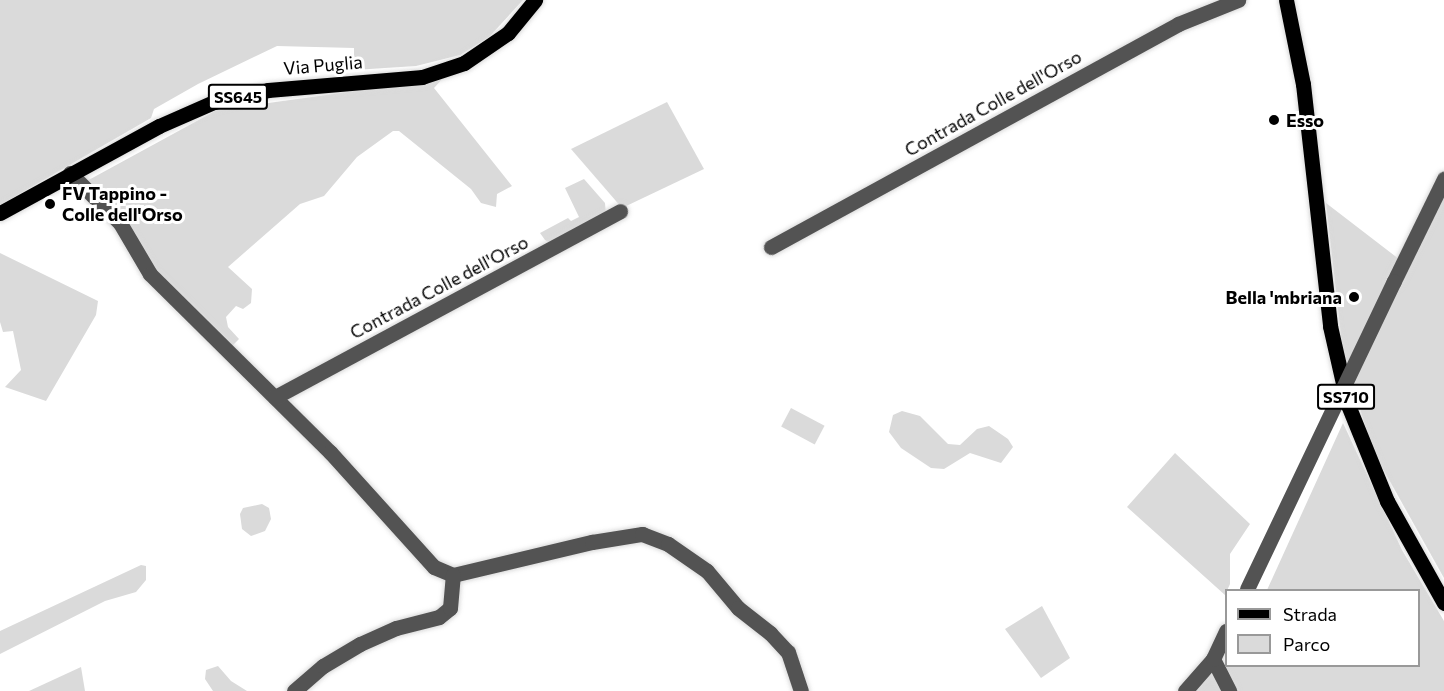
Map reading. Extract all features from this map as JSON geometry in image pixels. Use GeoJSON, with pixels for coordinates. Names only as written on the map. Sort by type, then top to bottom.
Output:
{"type":"FeatureCollection","features":[{"type":"Feature","properties":{"kind":"main road","name":"Via Puglia"},"geometry":{"type":"LineString","coordinates":[[70,173],[159,126],[214,102],[267,90],[442,72],[485,51],[508,33],[535,0]]}},
{"type":"Feature","properties":{"kind":"main road","name":"SS710"},"geometry":{"type":"LineString","coordinates":[[1286,0],[1303,84],[1330,326],[1348,405],[1388,501],[1444,603]]}},
{"type":"Feature","properties":{"kind":"main road","name":"SS645"},"geometry":{"type":"LineString","coordinates":[[0,213],[70,173]]}},
{"type":"Feature","properties":{"kind":"street","name":"Contrada Colle dell'Orso"},"geometry":{"type":"LineString","coordinates":[[771,247],[1170,29],[1238,0]]}},
{"type":"Feature","properties":{"kind":"street"},"geometry":{"type":"LineString","coordinates":[[70,173],[120,223],[150,274],[275,397],[369,495],[424,558],[453,575],[592,542],[642,534],[668,544],[707,571],[738,608],[770,633],[788,652],[801,691]]}},
{"type":"Feature","properties":{"kind":"street"},"geometry":{"type":"LineString","coordinates":[[1247,589],[1444,179]]}},
{"type":"Feature","properties":{"kind":"street","name":"Contrada Colle dell'Orso"},"geometry":{"type":"LineString","coordinates":[[275,397],[620,211]]}},
{"type":"Feature","properties":{"kind":"street"},"geometry":{"type":"LineString","coordinates":[[294,691],[323,666],[360,644],[396,628],[439,617],[450,608],[453,575]]}},
{"type":"Feature","properties":{"kind":"street"},"geometry":{"type":"LineString","coordinates":[[1185,691],[1214,659],[1225,636]]}},
{"type":"Feature","properties":{"kind":"street"},"geometry":{"type":"LineString","coordinates":[[1214,659],[1229,691]]}},
{"type":"Feature","properties":{"kind":"green space"},"geometry":{"type":"Polygon","coordinates":[[[0,0],[523,0],[489,37],[460,55],[416,66],[354,70],[354,48],[277,46],[198,84],[154,109],[151,118],[0,205],[0,0]]]}},
{"type":"Feature","properties":{"kind":"green space"},"geometry":{"type":"Polygon","coordinates":[[[442,79],[434,88],[512,186],[497,194],[496,207],[481,203],[471,189],[399,131],[393,131],[357,157],[324,196],[300,204],[228,267],[252,289],[251,303],[243,309],[236,306],[226,317],[228,327],[239,339],[232,346],[155,271],[85,182],[217,110],[442,79]]]}},
{"type":"Feature","properties":{"kind":"green space"},"geometry":{"type":"Polygon","coordinates":[[[667,102],[704,169],[622,208],[571,149],[667,102]]]}},
{"type":"Feature","properties":{"kind":"green space"},"geometry":{"type":"Polygon","coordinates":[[[584,179],[605,203],[606,216],[551,243],[545,240],[540,233],[568,218],[571,221],[579,217],[565,188],[584,179]]]}},
{"type":"Feature","properties":{"kind":"green space"},"geometry":{"type":"Polygon","coordinates":[[[1444,196],[1444,578],[1373,451],[1343,353],[1326,203],[1408,266],[1444,196]]]}},
{"type":"Feature","properties":{"kind":"green space"},"geometry":{"type":"Polygon","coordinates":[[[0,253],[98,301],[96,315],[46,401],[5,387],[21,370],[13,331],[3,332],[0,322],[0,253]]]}},
{"type":"Feature","properties":{"kind":"green space"},"geometry":{"type":"Polygon","coordinates":[[[791,408],[825,426],[815,444],[781,427],[791,408]]]}},
{"type":"Feature","properties":{"kind":"green space"},"geometry":{"type":"Polygon","coordinates":[[[902,411],[920,416],[948,444],[960,445],[977,429],[989,426],[1008,439],[1013,447],[1001,463],[970,453],[944,469],[931,468],[901,448],[889,432],[893,415],[902,411]]]}},
{"type":"Feature","properties":{"kind":"green space"},"geometry":{"type":"Polygon","coordinates":[[[1343,423],[1402,550],[1444,621],[1444,691],[1192,691],[1208,673],[1214,676],[1225,666],[1420,667],[1420,589],[1267,589],[1343,423]]]}},
{"type":"Feature","properties":{"kind":"green space"},"geometry":{"type":"Polygon","coordinates":[[[1175,453],[1250,524],[1230,554],[1230,584],[1228,589],[1225,589],[1225,595],[1127,507],[1175,453]]]}},
{"type":"Feature","properties":{"kind":"green space"},"geometry":{"type":"Polygon","coordinates":[[[262,504],[269,508],[271,519],[265,531],[251,536],[242,529],[240,514],[243,508],[262,504]]]}},
{"type":"Feature","properties":{"kind":"green space"},"geometry":{"type":"Polygon","coordinates":[[[141,565],[146,566],[146,580],[136,592],[105,601],[0,654],[0,631],[141,565]]]}},
{"type":"Feature","properties":{"kind":"green space"},"geometry":{"type":"Polygon","coordinates":[[[1042,606],[1070,658],[1041,678],[1005,629],[1042,606]]]}},
{"type":"Feature","properties":{"kind":"green space"},"geometry":{"type":"Polygon","coordinates":[[[218,666],[231,681],[247,691],[213,691],[205,679],[206,670],[218,666]]]}},
{"type":"Feature","properties":{"kind":"green space"},"geometry":{"type":"Polygon","coordinates":[[[81,667],[85,691],[29,691],[81,667]]]}},
{"type":"Feature","properties":{"kind":"place","name":"Esso"},"geometry":{"type":"Point","coordinates":[1274,120]}},
{"type":"Feature","properties":{"kind":"place","name":"FV Tappino - Colle dell'Orso"},"geometry":{"type":"Point","coordinates":[50,204]}},
{"type":"Feature","properties":{"kind":"place","name":"Bella 'mbriana"},"geometry":{"type":"Point","coordinates":[1354,297]}}]}
